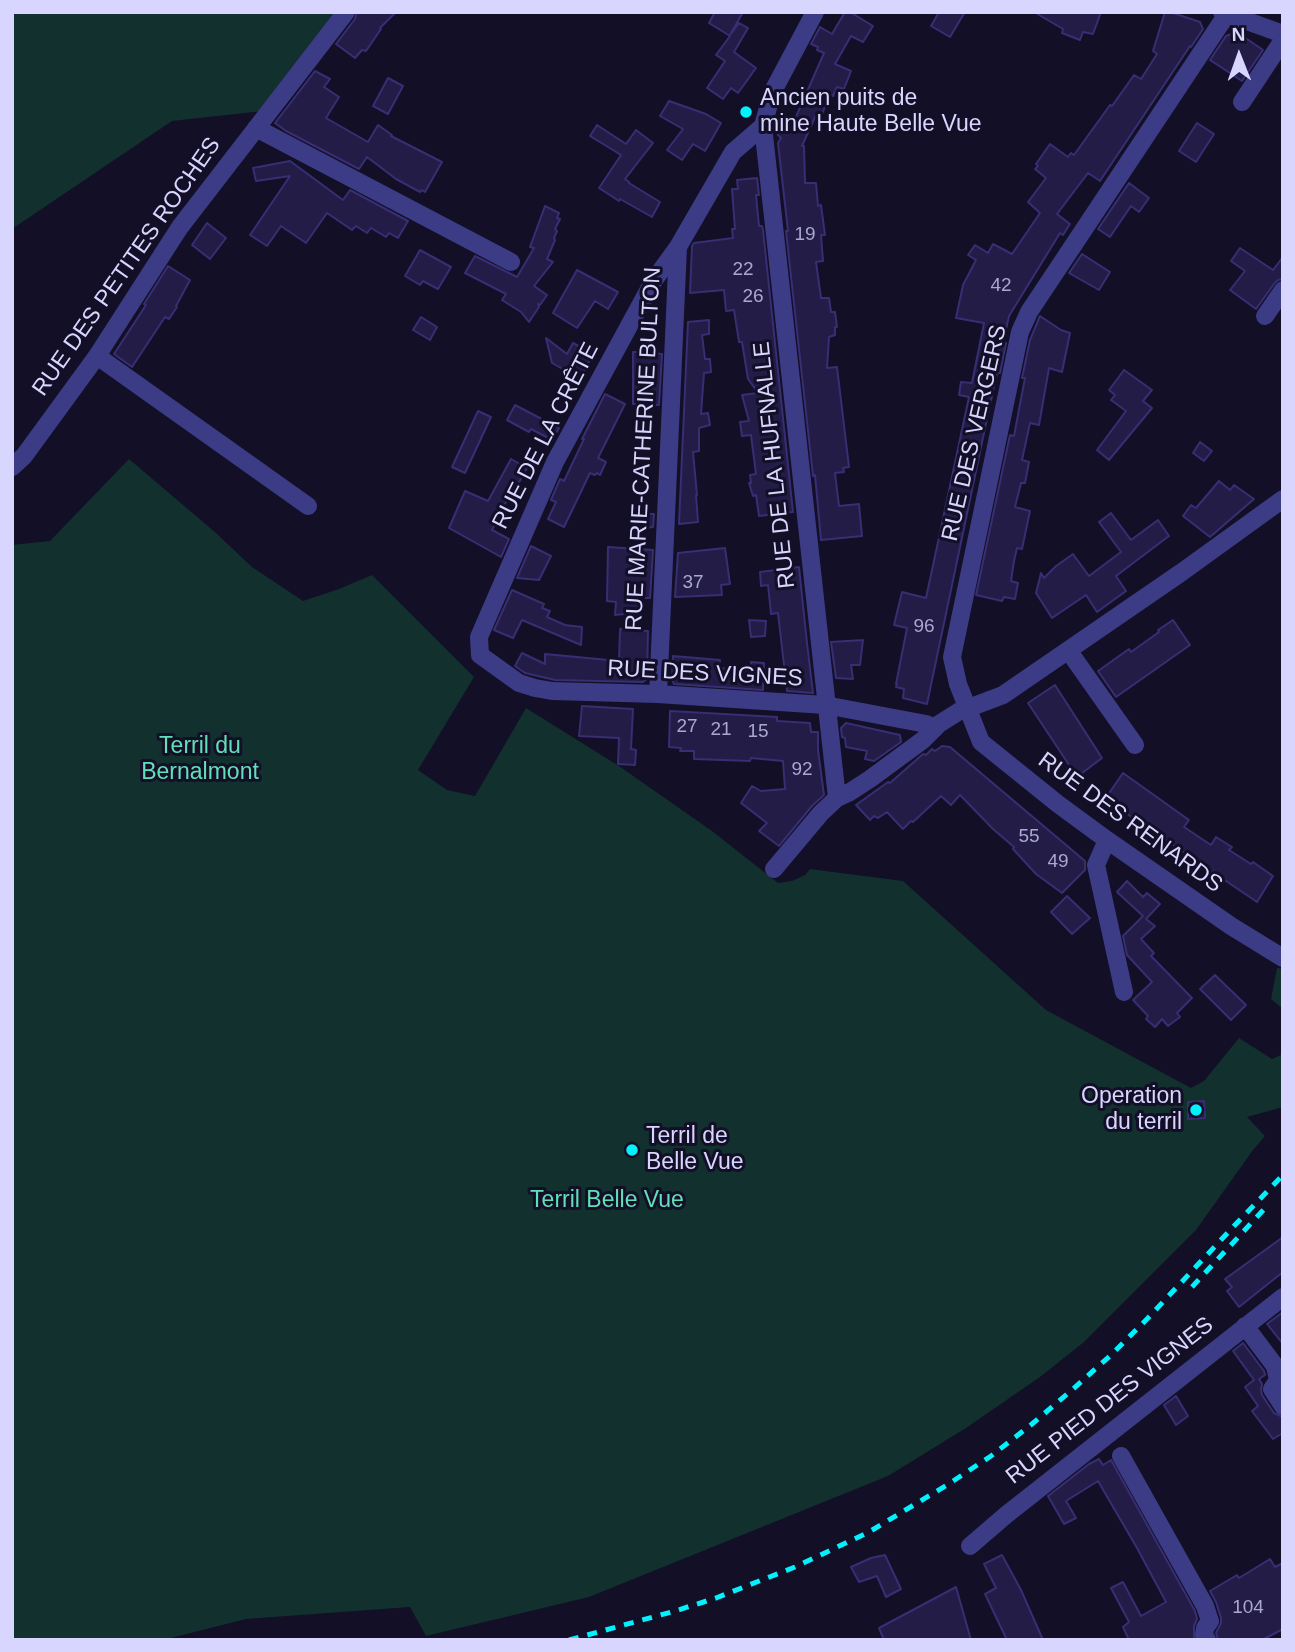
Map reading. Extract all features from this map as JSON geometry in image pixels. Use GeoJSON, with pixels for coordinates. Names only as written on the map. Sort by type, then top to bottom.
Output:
{"type":"FeatureCollection","features":[{"type":"Feature","properties":{"kind":"street","name":"RUE DES PETITES ROCHES"},"geometry":{"type":"LineString","coordinates":[[12,467],[24,456],[97,356],[180,227],[346,12]]}},
{"type":"Feature","properties":{"kind":"street"},"geometry":{"type":"LineString","coordinates":[[763,126],[772,93],[815,12]]}},
{"type":"Feature","properties":{"kind":"street"},"geometry":{"type":"LineString","coordinates":[[1224,13],[1283,34]]}},
{"type":"Feature","properties":{"kind":"street","name":"RUE DES VERGERS"},"geometry":{"type":"LineString","coordinates":[[967,709],[952,657],[1020,332],[1035,302],[1224,13]]}},
{"type":"Feature","properties":{"kind":"street"},"geometry":{"type":"LineString","coordinates":[[1242,102],[1283,40]]}},
{"type":"Feature","properties":{"kind":"street","name":"RUE DE LA CRÊTE"},"geometry":{"type":"LineString","coordinates":[[480,655],[479,637],[555,462],[654,280],[678,247],[733,152],[763,126]]}},
{"type":"Feature","properties":{"kind":"street","name":"RUE DE LA HUFNALLE"},"geometry":{"type":"LineString","coordinates":[[763,126],[836,798]]}},
{"type":"Feature","properties":{"kind":"street"},"geometry":{"type":"LineString","coordinates":[[256,128],[511,262]]}},
{"type":"Feature","properties":{"kind":"street","name":"RUE MARIE-CATHERINE BULTON"},"geometry":{"type":"LineString","coordinates":[[658,694],[678,247]]}},
{"type":"Feature","properties":{"kind":"street"},"geometry":{"type":"LineString","coordinates":[[1265,316],[1283,290]]}},
{"type":"Feature","properties":{"kind":"street"},"geometry":{"type":"LineString","coordinates":[[97,356],[309,506]]}},
{"type":"Feature","properties":{"kind":"street"},"geometry":{"type":"LineString","coordinates":[[774,869],[836,798],[870,779],[958,712],[1003,695],[1283,499]]}},
{"type":"Feature","properties":{"kind":"street"},"geometry":{"type":"LineString","coordinates":[[1068,650],[1135,745]]}},
{"type":"Feature","properties":{"kind":"street","name":"RUE DES VIGNES"},"geometry":{"type":"LineString","coordinates":[[480,655],[519,683],[552,691],[658,694],[825,705],[935,728]]}},
{"type":"Feature","properties":{"kind":"street","name":"RUE DES RENARDS"},"geometry":{"type":"LineString","coordinates":[[967,709],[981,742],[1058,804],[1231,926],[1283,958]]}},
{"type":"Feature","properties":{"kind":"street"},"geometry":{"type":"LineString","coordinates":[[1107,840],[1096,865],[1124,992]]}},
{"type":"Feature","properties":{"kind":"street","name":"RUE PIED DES VIGNES"},"geometry":{"type":"LineString","coordinates":[[970,1546],[1014,1508],[1283,1297]]}},
{"type":"Feature","properties":{"kind":"street"},"geometry":{"type":"LineString","coordinates":[[1245,1326],[1275,1366],[1278,1380],[1272,1389],[1283,1406]]}},
{"type":"Feature","properties":{"kind":"street"},"geometry":{"type":"LineString","coordinates":[[1121,1456],[1205,1606],[1210,1620],[1204,1635],[1208,1640]]}},
{"type":"Feature","properties":{"kind":"green space"},"geometry":{"type":"Polygon","coordinates":[[[12,12],[341,12],[263,111],[172,121],[12,229],[12,12]]]}},
{"type":"Feature","properties":{"kind":"green space","name":"Terril Belle Vue"},"geometry":{"type":"Polygon","coordinates":[[[129,459],[252,567],[303,601],[372,575],[474,677],[418,770],[447,790],[475,796],[526,708],[619,766],[712,831],[778,883],[792,881],[805,875],[810,869],[903,881],[1046,1010],[1191,1088],[1204,1081],[1239,1038],[1272,1059],[1283,1054],[1283,1107],[1247,1117],[1265,1136],[1196,1230],[1084,1342],[1040,1377],[966,1428],[888,1476],[589,1597],[426,1636],[410,1607],[246,1619],[163,1640],[12,1640],[12,545],[50,541],[129,459]]]}},
{"type":"Feature","properties":{"kind":"green space"},"geometry":{"type":"Polygon","coordinates":[[[1277,968],[1283,969],[1283,1009],[1271,999],[1277,968]]]}},
{"type":"Feature","properties":{"kind":"building"},"geometry":{"type":"Polygon","coordinates":[[[357,12],[396,12],[380,28],[366,51],[362,50],[355,58],[336,44],[355,19],[357,12]]]}},
{"type":"Feature","properties":{"kind":"building"},"geometry":{"type":"Polygon","coordinates":[[[715,12],[743,12],[730,35],[739,23],[748,28],[734,52],[756,68],[738,93],[731,88],[723,99],[707,88],[725,61],[716,55],[730,36],[709,23],[715,12]]]}},
{"type":"Feature","properties":{"kind":"building"},"geometry":{"type":"Polygon","coordinates":[[[845,12],[850,12],[873,26],[863,42],[851,36],[835,64],[851,71],[844,89],[837,87],[833,96],[830,94],[821,117],[816,115],[802,146],[805,183],[816,183],[825,235],[821,235],[823,261],[816,262],[821,298],[829,298],[837,327],[835,335],[829,337],[827,368],[837,367],[849,467],[843,468],[844,472],[835,473],[839,506],[859,504],[862,536],[821,540],[786,231],[778,143],[781,138],[776,122],[795,119],[824,53],[811,44],[820,27],[832,34],[845,12]]]}},
{"type":"Feature","properties":{"kind":"building"},"geometry":{"type":"Polygon","coordinates":[[[939,12],[965,12],[950,37],[931,26],[939,12]]]}},
{"type":"Feature","properties":{"kind":"building"},"geometry":{"type":"Polygon","coordinates":[[[1034,12],[1101,12],[1093,34],[1083,32],[1080,40],[1062,33],[1063,29],[1034,12]]]}},
{"type":"Feature","properties":{"kind":"building"},"geometry":{"type":"Polygon","coordinates":[[[1165,12],[1200,22],[1203,29],[1100,181],[1088,173],[1057,214],[1070,224],[1063,235],[1060,233],[1009,316],[1000,373],[997,373],[927,704],[903,698],[904,689],[896,687],[896,684],[907,628],[894,625],[902,592],[926,598],[969,397],[959,395],[961,382],[972,383],[984,323],[956,318],[963,285],[976,260],[968,255],[975,245],[988,253],[993,244],[1012,254],[1040,213],[1028,202],[1046,178],[1035,169],[1038,166],[1036,164],[1050,144],[1068,157],[1071,153],[1074,155],[1134,75],[1141,79],[1157,54],[1153,51],[1165,12]]]}},
{"type":"Feature","properties":{"kind":"building"},"geometry":{"type":"Polygon","coordinates":[[[1234,33],[1263,50],[1242,81],[1210,60],[1226,36],[1234,33]]]}},
{"type":"Feature","properties":{"kind":"building"},"geometry":{"type":"Polygon","coordinates":[[[315,71],[330,79],[324,87],[339,97],[326,118],[368,142],[378,125],[391,136],[442,162],[425,192],[396,179],[367,157],[359,169],[275,123],[315,71]]]}},
{"type":"Feature","properties":{"kind":"building"},"geometry":{"type":"Polygon","coordinates":[[[388,78],[403,86],[388,114],[373,106],[388,78]]]}},
{"type":"Feature","properties":{"kind":"building"},"geometry":{"type":"Polygon","coordinates":[[[669,101],[706,114],[721,123],[705,151],[693,144],[682,160],[667,150],[683,129],[660,116],[669,101]]]}},
{"type":"Feature","properties":{"kind":"building"},"geometry":{"type":"Polygon","coordinates":[[[1197,123],[1214,134],[1196,162],[1179,151],[1197,123]]]}},
{"type":"Feature","properties":{"kind":"building"},"geometry":{"type":"Polygon","coordinates":[[[597,125],[626,144],[636,130],[653,143],[625,179],[660,202],[652,217],[599,188],[621,155],[590,136],[597,125]]]}},
{"type":"Feature","properties":{"kind":"building"},"geometry":{"type":"Polygon","coordinates":[[[290,161],[343,200],[350,190],[408,221],[398,238],[389,233],[386,237],[371,228],[367,233],[356,226],[352,230],[327,213],[306,243],[281,226],[267,246],[250,235],[290,176],[256,181],[253,168],[290,161]]]}},
{"type":"Feature","properties":{"kind":"building"},"geometry":{"type":"Polygon","coordinates":[[[757,178],[759,226],[762,226],[763,230],[793,512],[759,516],[756,495],[753,496],[749,483],[750,475],[756,474],[751,435],[742,436],[740,422],[749,421],[742,395],[758,393],[748,379],[734,310],[726,311],[724,290],[690,293],[692,246],[694,243],[733,238],[732,229],[735,229],[732,189],[738,189],[737,180],[757,178]]]}},
{"type":"Feature","properties":{"kind":"building"},"geometry":{"type":"Polygon","coordinates":[[[1129,183],[1149,198],[1139,212],[1131,206],[1110,237],[1098,229],[1129,183]]]}},
{"type":"Feature","properties":{"kind":"building"},"geometry":{"type":"Polygon","coordinates":[[[545,206],[559,213],[557,218],[560,219],[547,259],[553,262],[534,286],[547,295],[540,305],[538,304],[539,307],[529,322],[521,312],[502,300],[506,294],[465,273],[475,256],[517,277],[534,248],[530,247],[545,206]]]}},
{"type":"Feature","properties":{"kind":"building"},"geometry":{"type":"Polygon","coordinates":[[[207,223],[226,238],[210,259],[192,245],[207,223]]]}},
{"type":"Feature","properties":{"kind":"building"},"geometry":{"type":"Polygon","coordinates":[[[1240,248],[1273,270],[1283,257],[1283,279],[1274,284],[1256,309],[1230,290],[1245,271],[1231,261],[1240,248]]]}},
{"type":"Feature","properties":{"kind":"building"},"geometry":{"type":"Polygon","coordinates":[[[420,250],[451,267],[438,289],[423,281],[420,285],[405,276],[420,250]]]}},
{"type":"Feature","properties":{"kind":"building"},"geometry":{"type":"Polygon","coordinates":[[[1082,254],[1110,272],[1099,290],[1069,273],[1082,254]]]}},
{"type":"Feature","properties":{"kind":"building"},"geometry":{"type":"Polygon","coordinates":[[[168,266],[190,280],[169,319],[165,317],[132,367],[114,354],[168,266]]]}},
{"type":"Feature","properties":{"kind":"building"},"geometry":{"type":"Polygon","coordinates":[[[577,270],[618,292],[608,309],[595,301],[577,328],[553,313],[577,270]]]}},
{"type":"Feature","properties":{"kind":"building"},"geometry":{"type":"Polygon","coordinates":[[[1040,316],[1070,333],[1062,372],[1049,368],[1039,425],[1030,423],[1022,460],[1029,462],[1025,483],[1021,483],[1015,507],[1030,511],[1022,549],[1017,548],[1014,561],[1011,581],[1018,583],[1015,599],[1004,597],[1002,601],[976,595],[1010,435],[1014,436],[1030,340],[1040,316]]]}},
{"type":"Feature","properties":{"kind":"building"},"geometry":{"type":"Polygon","coordinates":[[[421,317],[437,327],[430,340],[413,330],[421,317]]]}},
{"type":"Feature","properties":{"kind":"building"},"geometry":{"type":"Polygon","coordinates":[[[709,320],[709,334],[702,335],[705,359],[710,359],[711,372],[704,373],[701,414],[708,413],[710,425],[699,428],[699,451],[693,452],[698,522],[679,524],[688,322],[709,320]]]}},
{"type":"Feature","properties":{"kind":"building"},"geometry":{"type":"Polygon","coordinates":[[[546,338],[567,354],[573,343],[593,354],[576,386],[564,380],[568,372],[552,363],[546,338]]]}},
{"type":"Feature","properties":{"kind":"building"},"geometry":{"type":"Polygon","coordinates":[[[641,349],[662,354],[659,405],[633,404],[633,352],[640,352],[641,349]]]}},
{"type":"Feature","properties":{"kind":"building"},"geometry":{"type":"Polygon","coordinates":[[[1124,370],[1152,390],[1143,401],[1152,408],[1109,460],[1097,450],[1126,411],[1111,400],[1115,395],[1109,390],[1124,370]]]}},
{"type":"Feature","properties":{"kind":"building"},"geometry":{"type":"Polygon","coordinates":[[[605,394],[625,404],[598,458],[606,462],[600,475],[590,473],[564,527],[548,519],[556,502],[551,500],[560,479],[564,481],[605,394]]]}},
{"type":"Feature","properties":{"kind":"building"},"geometry":{"type":"Polygon","coordinates":[[[515,405],[559,428],[552,440],[507,420],[515,405]]]}},
{"type":"Feature","properties":{"kind":"building"},"geometry":{"type":"Polygon","coordinates":[[[478,411],[491,417],[465,473],[452,467],[478,411]]]}},
{"type":"Feature","properties":{"kind":"building"},"geometry":{"type":"Polygon","coordinates":[[[1200,442],[1212,451],[1204,461],[1193,453],[1200,442]]]}},
{"type":"Feature","properties":{"kind":"building"},"geometry":{"type":"Polygon","coordinates":[[[511,459],[527,468],[492,530],[509,539],[501,557],[449,528],[465,491],[488,501],[511,459]]]}},
{"type":"Feature","properties":{"kind":"building"},"geometry":{"type":"Polygon","coordinates":[[[1219,481],[1230,490],[1234,485],[1254,499],[1210,537],[1183,516],[1191,505],[1196,508],[1219,481]]]}},
{"type":"Feature","properties":{"kind":"building"},"geometry":{"type":"Polygon","coordinates":[[[1111,513],[1131,540],[1158,520],[1169,536],[1116,576],[1126,591],[1097,612],[1086,595],[1052,618],[1036,593],[1041,573],[1044,578],[1073,554],[1089,576],[1121,552],[1099,522],[1111,513]]]}},
{"type":"Feature","properties":{"kind":"building"},"geometry":{"type":"Polygon","coordinates":[[[638,514],[654,514],[653,527],[637,529],[638,514]]]}},
{"type":"Feature","properties":{"kind":"building"},"geometry":{"type":"Polygon","coordinates":[[[531,546],[551,556],[539,580],[517,578],[531,546]]]}},
{"type":"Feature","properties":{"kind":"building"},"geometry":{"type":"Polygon","coordinates":[[[608,547],[653,550],[650,598],[642,598],[642,612],[615,615],[616,602],[607,601],[608,547]]]}},
{"type":"Feature","properties":{"kind":"building"},"geometry":{"type":"Polygon","coordinates":[[[725,548],[730,584],[721,585],[722,595],[675,597],[678,553],[725,548]]]}},
{"type":"Feature","properties":{"kind":"building"},"geometry":{"type":"Polygon","coordinates":[[[799,567],[813,693],[787,691],[778,613],[771,614],[768,585],[761,586],[760,572],[799,567]]]}},
{"type":"Feature","properties":{"kind":"building"},"geometry":{"type":"Polygon","coordinates":[[[512,590],[544,604],[542,608],[550,611],[547,617],[565,625],[582,627],[581,645],[522,620],[513,638],[494,630],[512,590]]]}},
{"type":"Feature","properties":{"kind":"building"},"geometry":{"type":"Polygon","coordinates":[[[749,620],[766,621],[765,636],[751,637],[749,620]]]}},
{"type":"Feature","properties":{"kind":"building"},"geometry":{"type":"Polygon","coordinates":[[[1173,620],[1190,645],[1116,697],[1098,671],[1129,649],[1131,652],[1173,620]]]}},
{"type":"Feature","properties":{"kind":"building"},"geometry":{"type":"Polygon","coordinates":[[[620,629],[648,631],[647,679],[643,682],[555,680],[525,673],[515,666],[522,653],[545,664],[545,654],[619,661],[620,629]]]}},
{"type":"Feature","properties":{"kind":"building"},"geometry":{"type":"Polygon","coordinates":[[[863,640],[860,665],[851,665],[853,679],[836,678],[831,642],[863,640]]]}},
{"type":"Feature","properties":{"kind":"building"},"geometry":{"type":"Polygon","coordinates":[[[673,656],[720,660],[719,668],[751,671],[751,662],[764,663],[763,690],[674,684],[673,656]]]}},
{"type":"Feature","properties":{"kind":"building"},"geometry":{"type":"Polygon","coordinates":[[[1055,685],[1102,758],[1077,777],[1028,703],[1055,685]]]}},
{"type":"Feature","properties":{"kind":"building"},"geometry":{"type":"Polygon","coordinates":[[[582,706],[633,709],[631,749],[636,750],[635,765],[618,764],[619,738],[579,736],[582,706]]]}},
{"type":"Feature","properties":{"kind":"building"},"geometry":{"type":"Polygon","coordinates":[[[670,711],[777,717],[777,721],[810,723],[811,732],[818,732],[824,795],[779,846],[759,831],[767,823],[741,803],[752,786],[761,791],[785,789],[783,761],[751,758],[750,761],[694,759],[694,751],[680,751],[681,748],[669,747],[670,711]]]}},
{"type":"Feature","properties":{"kind":"building"},"geometry":{"type":"Polygon","coordinates":[[[846,723],[900,735],[901,742],[874,761],[865,759],[867,751],[846,747],[841,728],[846,723]]]}},
{"type":"Feature","properties":{"kind":"building"},"geometry":{"type":"Polygon","coordinates":[[[942,746],[950,747],[1085,861],[1085,870],[1062,893],[1036,874],[1014,847],[960,795],[951,805],[941,796],[903,829],[887,812],[870,820],[856,805],[890,783],[923,754],[942,746]]]}},
{"type":"Feature","properties":{"kind":"building"},"geometry":{"type":"Polygon","coordinates":[[[1123,773],[1189,820],[1184,827],[1211,845],[1216,837],[1232,847],[1229,850],[1273,876],[1257,902],[1105,799],[1123,773]]]}},
{"type":"Feature","properties":{"kind":"building"},"geometry":{"type":"Polygon","coordinates":[[[1127,881],[1143,897],[1147,893],[1160,904],[1146,919],[1155,926],[1141,939],[1154,953],[1151,956],[1192,998],[1177,1013],[1180,1017],[1168,1026],[1162,1019],[1155,1027],[1133,1000],[1152,982],[1127,955],[1123,936],[1143,916],[1117,892],[1127,881]]]}},
{"type":"Feature","properties":{"kind":"building"},"geometry":{"type":"Polygon","coordinates":[[[1067,896],[1090,918],[1072,934],[1051,912],[1067,896]]]}},
{"type":"Feature","properties":{"kind":"building"},"geometry":{"type":"Polygon","coordinates":[[[1215,975],[1246,1005],[1231,1020],[1200,989],[1215,975]]]}},
{"type":"Feature","properties":{"kind":"building","name":"Operation du terril"},"geometry":{"type":"Polygon","coordinates":[[[1204,1101],[1205,1118],[1188,1119],[1188,1102],[1204,1101]]]}},
{"type":"Feature","properties":{"kind":"building"},"geometry":{"type":"Polygon","coordinates":[[[1283,1237],[1283,1272],[1239,1307],[1227,1291],[1232,1287],[1225,1279],[1283,1237]]]}},
{"type":"Feature","properties":{"kind":"building"},"geometry":{"type":"Polygon","coordinates":[[[1283,1312],[1283,1344],[1267,1324],[1283,1312]]]}},
{"type":"Feature","properties":{"kind":"building"},"geometry":{"type":"Polygon","coordinates":[[[1243,1343],[1264,1371],[1265,1375],[1259,1379],[1262,1395],[1274,1413],[1283,1417],[1283,1433],[1273,1439],[1252,1411],[1258,1406],[1245,1387],[1254,1380],[1233,1351],[1243,1343]]]}},
{"type":"Feature","properties":{"kind":"building"},"geometry":{"type":"Polygon","coordinates":[[[1176,1396],[1188,1416],[1176,1425],[1164,1405],[1176,1396]]]}},
{"type":"Feature","properties":{"kind":"building"},"geometry":{"type":"Polygon","coordinates":[[[1099,1459],[1103,1465],[1111,1460],[1195,1611],[1197,1619],[1194,1640],[1129,1640],[1123,1627],[1129,1622],[1111,1588],[1123,1582],[1141,1616],[1166,1602],[1098,1481],[1066,1501],[1076,1518],[1064,1524],[1048,1496],[1099,1459]]]}},
{"type":"Feature","properties":{"kind":"building"},"geometry":{"type":"Polygon","coordinates":[[[885,1555],[901,1589],[886,1597],[877,1576],[859,1582],[851,1567],[885,1555]]]}},
{"type":"Feature","properties":{"kind":"building"},"geometry":{"type":"Polygon","coordinates":[[[1002,1555],[1043,1640],[1007,1640],[985,1594],[996,1588],[984,1564],[1002,1555]]]}},
{"type":"Feature","properties":{"kind":"building"},"geometry":{"type":"Polygon","coordinates":[[[1270,1559],[1275,1567],[1283,1563],[1283,1629],[1262,1640],[1218,1640],[1216,1633],[1221,1618],[1210,1591],[1237,1575],[1239,1578],[1270,1559]]]}},
{"type":"Feature","properties":{"kind":"building"},"geometry":{"type":"Polygon","coordinates":[[[956,1587],[971,1640],[884,1640],[879,1628],[956,1587]]]}},
{"type":"Feature","properties":{"kind":"railway"},"geometry":{"type":"LineString","coordinates":[[569,1640],[716,1598],[795,1567],[869,1532],[947,1485],[1032,1424],[1111,1355],[1283,1175]]}},
{"type":"Feature","properties":{"kind":"railway"},"geometry":{"type":"LineString","coordinates":[[1192,1287],[1268,1205]]}},
{"type":"Feature","properties":{"kind":"place","name":"Ancien puits de mine Haute Belle Vue"},"geometry":{"type":"Point","coordinates":[746,112]}},
{"type":"Feature","properties":{"kind":"place","name":"Operation du terril"},"geometry":{"type":"Point","coordinates":[1196,1110]}},
{"type":"Feature","properties":{"kind":"place","name":"Terril de Belle Vue"},"geometry":{"type":"Point","coordinates":[632,1150]}},
{"type":"Feature","properties":{"kind":"park label","name":"Terril du Bernalmont"},"geometry":{"type":"Point","coordinates":[200,760]}}]}
